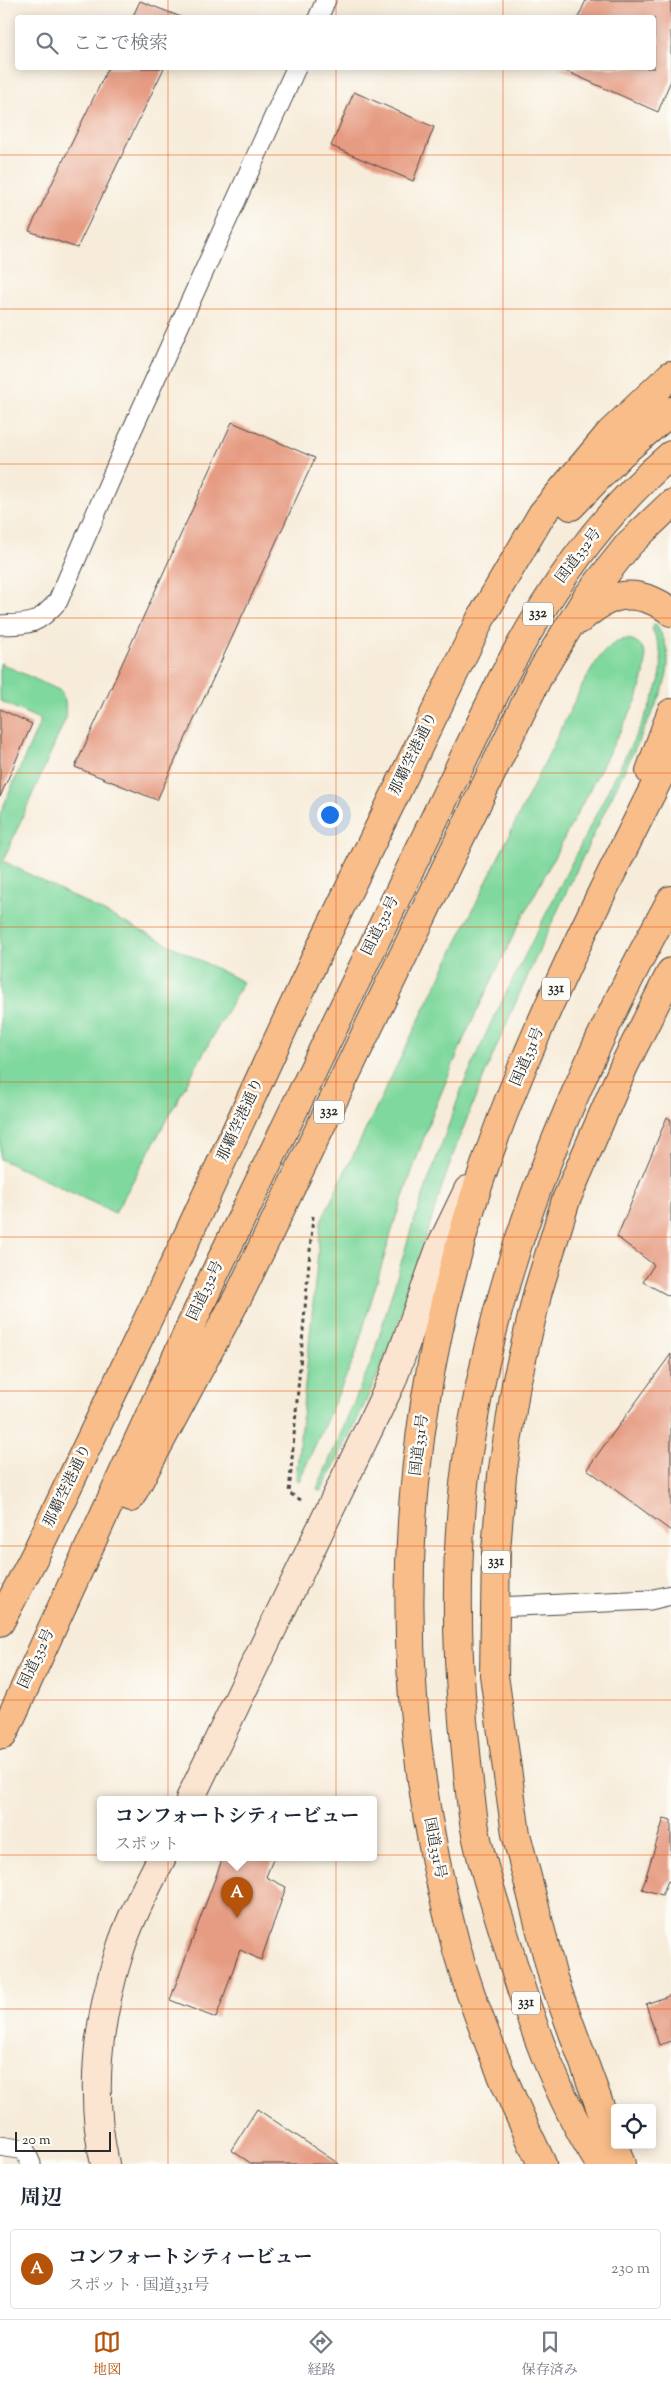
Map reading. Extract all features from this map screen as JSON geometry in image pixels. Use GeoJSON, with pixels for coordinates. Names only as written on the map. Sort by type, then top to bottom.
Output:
{"type":"FeatureCollection","features":[{"type":"Feature","properties":{"kind":"highway"},"geometry":{"type":"LineString","coordinates":[[480,618],[542,514],[610,433],[671,375]]}},
{"type":"Feature","properties":{"kind":"highway"},"geometry":{"type":"LineString","coordinates":[[480,618],[582,493],[620,455],[671,410]]}},
{"type":"Feature","properties":{"kind":"highway","name":"国道332号"},"geometry":{"type":"LineString","coordinates":[[1,1737],[214,1275],[442,799],[501,681],[540,610],[588,541],[625,500],[671,455]]}},
{"type":"Feature","properties":{"kind":"highway","name":"国道332号"},"geometry":{"type":"LineString","coordinates":[[1,1737],[242,1289],[538,677],[587,597],[629,544],[671,504]]}},
{"type":"Feature","properties":{"kind":"highway"},"geometry":{"type":"LineString","coordinates":[[566,632],[599,604],[620,595],[648,599],[666,607],[671,612]]}},
{"type":"Feature","properties":{"kind":"highway","name":"那覇空港通り"},"geometry":{"type":"LineString","coordinates":[[0,1622],[51,1522],[186,1239],[315,959],[480,618]]}},
{"type":"Feature","properties":{"kind":"highway"},"geometry":{"type":"LineString","coordinates":[[617,862],[671,713]]}},
{"type":"Feature","properties":{"kind":"highway","name":"国道331号"},"geometry":{"type":"LineString","coordinates":[[542,2164],[515,2108],[483,2030],[458,1953],[438,1873],[413,1708],[408,1614],[410,1532],[420,1436],[434,1353],[450,1278],[502,1119],[555,990],[671,754]]}},
{"type":"Feature","properties":{"kind":"highway","name":"331"},"geometry":{"type":"LineString","coordinates":[[600,2164],[581,2134],[523,1995],[476,1833],[458,1665],[458,1582],[462,1508],[471,1431],[485,1362],[505,1286],[532,1204],[554,1146],[590,1062],[671,900]]}},
{"type":"Feature","properties":{"kind":"highway","name":"331"},"geometry":{"type":"LineString","coordinates":[[621,2164],[553,1978],[516,1834],[494,1675],[496,1551],[502,1475],[516,1384],[538,1291],[566,1200],[624,1066],[671,972]]}},
{"type":"Feature","properties":{"kind":"street"},"geometry":{"type":"LineString","coordinates":[[191,1796],[392,1381],[440,1248],[502,1119]]}},
{"type":"Feature","properties":{"kind":"street"},"geometry":{"type":"LineString","coordinates":[[105,2164],[101,2144],[97,2096],[98,2054],[106,2000],[120,1949],[160,1861]]}},
{"type":"Feature","properties":{"kind":"lane"},"geometry":{"type":"LineString","coordinates":[[319,15],[326,0]]}},
{"type":"Feature","properties":{"kind":"lane"},"geometry":{"type":"LineString","coordinates":[[0,625],[28,624],[43,618],[58,601],[128,439],[295,70]]}},
{"type":"Feature","properties":{"kind":"lane"},"geometry":{"type":"LineString","coordinates":[[495,1607],[650,1600],[671,1595]]}},
{"type":"Feature","properties":{"kind":"lane"},"geometry":{"type":"LineString","coordinates":[[0,2146],[25,2150],[31,2164]]}},
{"type":"Feature","properties":{"kind":"path"},"geometry":{"type":"LineString","coordinates":[[301,1500],[289,1493],[313,1216]]}},
{"type":"Feature","properties":{"kind":"green space"},"geometry":{"type":"Polygon","coordinates":[[[655,624],[664,641],[668,658],[667,675],[661,694],[557,912],[483,1078],[434,1210],[393,1337],[360,1415],[321,1491],[317,1489],[372,1360],[413,1223],[462,1088],[490,1025],[653,700],[660,677],[661,666],[661,655],[652,629],[655,624]]]}},
{"type":"Feature","properties":{"kind":"green space"},"geometry":{"type":"Polygon","coordinates":[[[627,639],[636,642],[642,647],[645,654],[646,663],[637,699],[515,932],[465,1036],[430,1120],[396,1217],[354,1359],[299,1481],[296,1479],[321,1221],[582,686],[606,650],[619,641],[627,639]]]}},
{"type":"Feature","properties":{"kind":"green space"},"geometry":{"type":"Polygon","coordinates":[[[0,663],[61,691],[65,701],[66,718],[3,861],[243,982],[115,1213],[0,1159],[0,814],[41,720],[0,701],[0,663]]]}},
{"type":"Feature","properties":{"kind":"building"},"geometry":{"type":"Polygon","coordinates":[[[586,0],[671,0],[671,80],[658,112],[564,70],[656,70],[656,15],[579,15],[586,0]]]}},
{"type":"Feature","properties":{"kind":"building"},"geometry":{"type":"Polygon","coordinates":[[[140,1],[176,15],[133,15],[140,1]]]}},
{"type":"Feature","properties":{"kind":"building"},"geometry":{"type":"Polygon","coordinates":[[[107,70],[163,70],[77,248],[29,231],[107,70]]]}},
{"type":"Feature","properties":{"kind":"building"},"geometry":{"type":"Polygon","coordinates":[[[354,92],[434,127],[413,181],[331,146],[354,92]]]}},
{"type":"Feature","properties":{"kind":"building"},"geometry":{"type":"Polygon","coordinates":[[[232,422],[315,458],[157,800],[75,767],[232,422]]]}},
{"type":"Feature","properties":{"kind":"building"},"geometry":{"type":"Polygon","coordinates":[[[0,709],[32,724],[0,797],[0,709]]]}},
{"type":"Feature","properties":{"kind":"building"},"geometry":{"type":"Polygon","coordinates":[[[667,1117],[671,1120],[671,1293],[669,1296],[643,1282],[654,1265],[617,1237],[667,1117]]]}},
{"type":"Feature","properties":{"kind":"building"},"geometry":{"type":"Polygon","coordinates":[[[671,1354],[671,1531],[587,1469],[671,1354]]]}},
{"type":"Feature","properties":{"kind":"building"},"geometry":{"type":"Polygon","coordinates":[[[664,1818],[671,1820],[671,1882],[668,1881],[662,1895],[642,1889],[664,1818]]]}},
{"type":"Feature","properties":{"kind":"building"},"geometry":{"type":"Polygon","coordinates":[[[222,1861],[272,1861],[266,1877],[286,1887],[261,1960],[240,1950],[216,2018],[170,2000],[222,1861]]]}},
{"type":"Feature","properties":{"kind":"building"},"geometry":{"type":"Polygon","coordinates":[[[671,1995],[671,2041],[659,2045],[646,2004],[671,1995]]]}},
{"type":"Feature","properties":{"kind":"building"},"geometry":{"type":"Polygon","coordinates":[[[257,2109],[339,2164],[252,2164],[231,2150],[257,2109]]]}},
{"type":"Feature","properties":{"kind":"place","name":"コンフォートシティービュー"},"geometry":{"type":"Point","coordinates":[237,1918]}}]}
